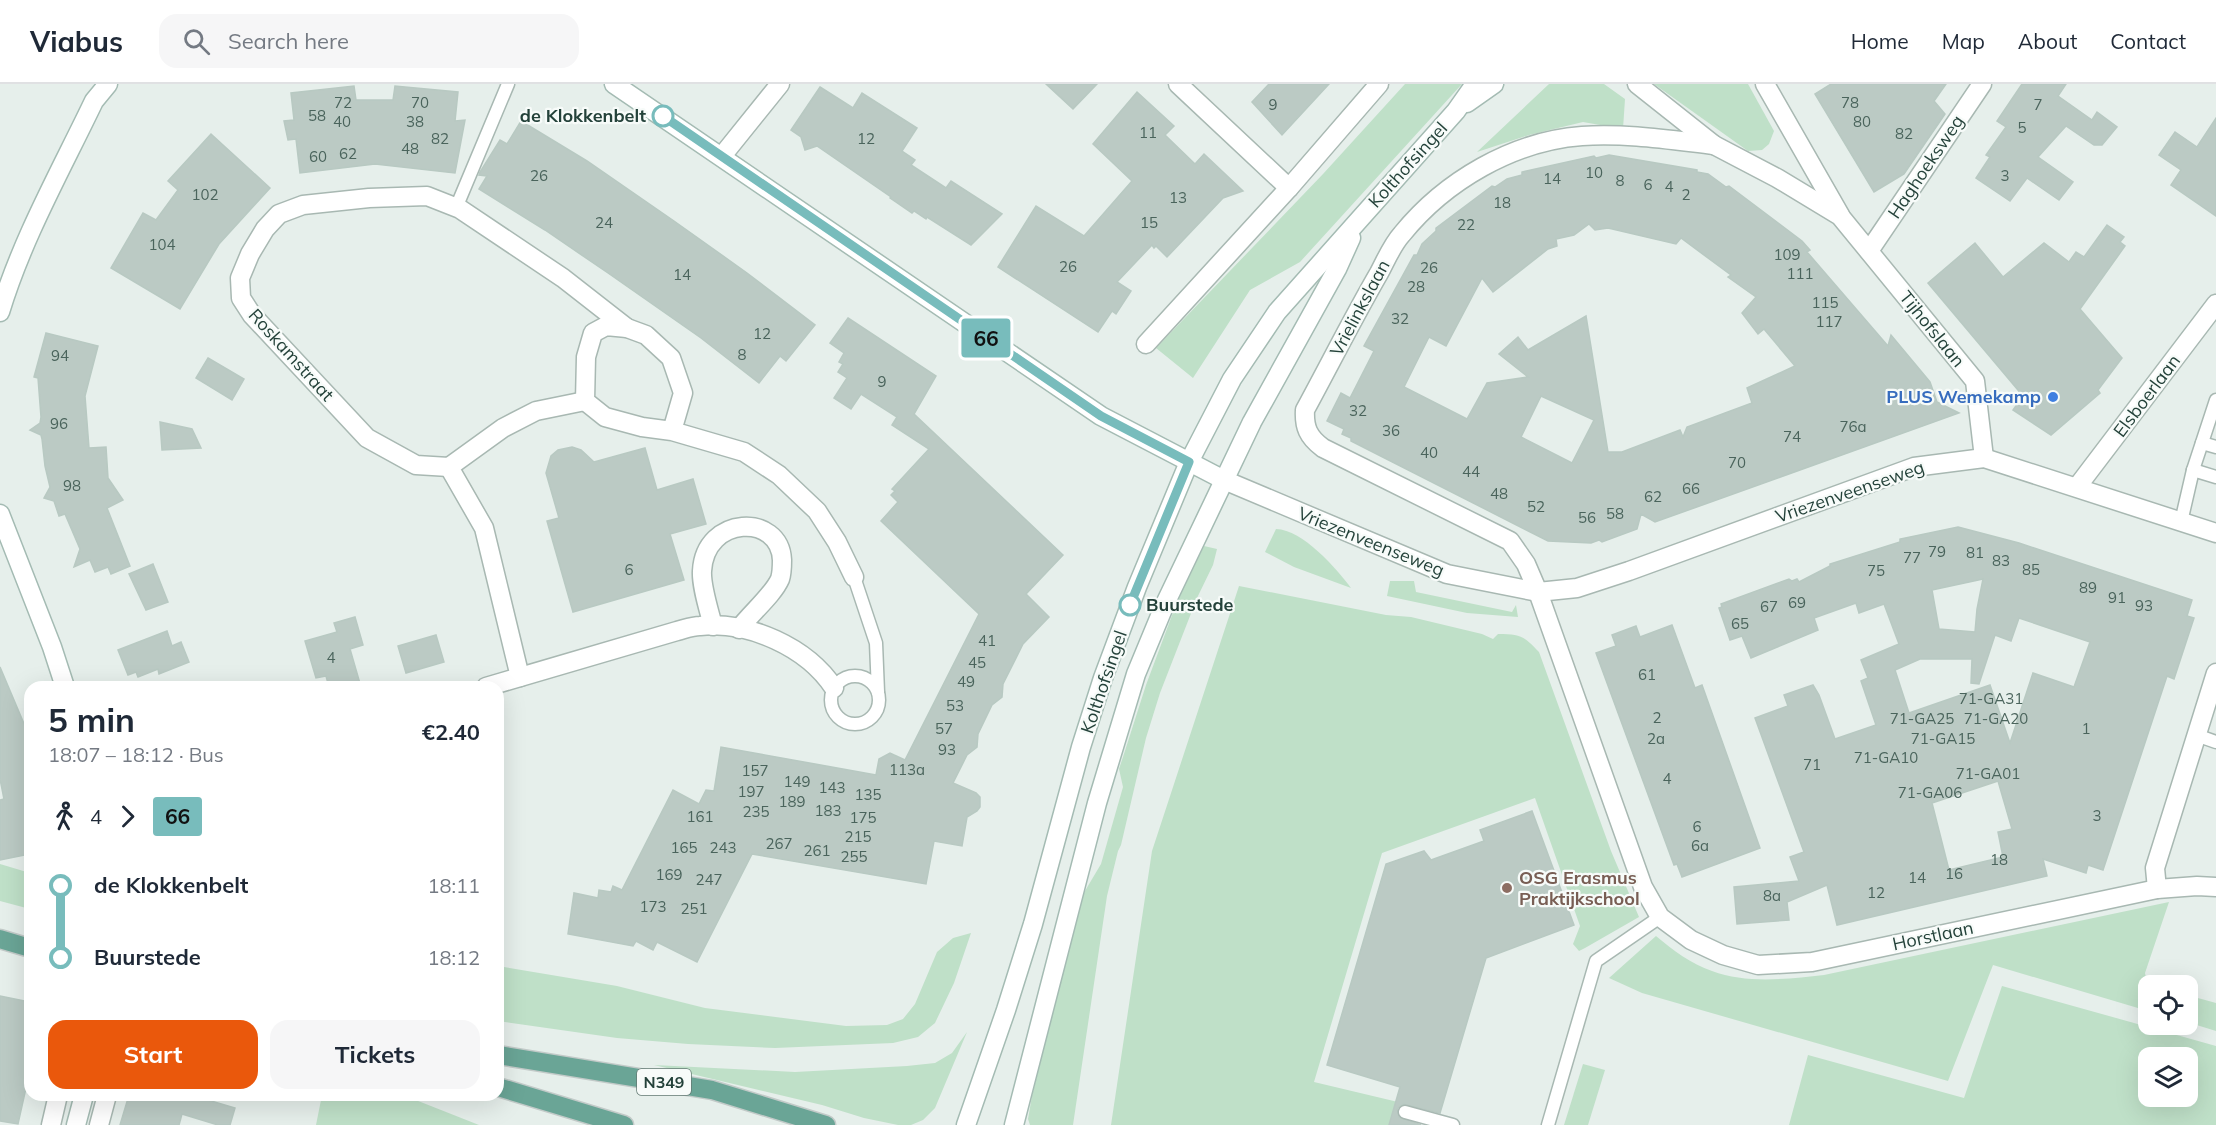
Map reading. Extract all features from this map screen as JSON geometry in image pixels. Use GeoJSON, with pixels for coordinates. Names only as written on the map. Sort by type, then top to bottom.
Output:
{"type":"FeatureCollection","features":[{"type":"Feature","properties":{"kind":"main road"},"geometry":{"type":"LineString","coordinates":[[0,939],[24,946]]}},
{"type":"Feature","properties":{"kind":"main road","name":"N349"},"geometry":{"type":"LineString","coordinates":[[504,1056],[712,1090],[826,1125]]}},
{"type":"Feature","properties":{"kind":"main road"},"geometry":{"type":"LineString","coordinates":[[504,1089],[624,1125]]}},
{"type":"Feature","properties":{"kind":"street"},"geometry":{"type":"LineString","coordinates":[[0,312],[21,255],[95,92],[108,84]]}},
{"type":"Feature","properties":{"kind":"street","name":"Vriezenveenseweg"},"geometry":{"type":"LineString","coordinates":[[614,84],[1101,416],[1224,480],[1447,574],[1538,592],[1577,588],[1914,467],[1984,458],[2216,533]]}},
{"type":"Feature","properties":{"kind":"street"},"geometry":{"type":"LineString","coordinates":[[722,156],[780,84]]}},
{"type":"Feature","properties":{"kind":"street"},"geometry":{"type":"LineString","coordinates":[[1178,84],[1289,188]]}},
{"type":"Feature","properties":{"kind":"street"},"geometry":{"type":"LineString","coordinates":[[1146,344],[1289,188],[1379,84]]}},
{"type":"Feature","properties":{"kind":"street","name":"Kolthofsingel"},"geometry":{"type":"LineString","coordinates":[[966,1125],[1033,924],[1103,678],[1137,587],[1189,462],[1232,379],[1277,312],[1456,111],[1475,84]]}},
{"type":"Feature","properties":{"kind":"street","name":"Kolthofsingel"},"geometry":{"type":"LineString","coordinates":[[1456,111],[1494,84]]}},
{"type":"Feature","properties":{"kind":"street","name":"Tijhofslaan"},"geometry":{"type":"LineString","coordinates":[[1637,84],[1714,145],[1777,178],[1840,216]]}},
{"type":"Feature","properties":{"kind":"street","name":"Tijhofslaan"},"geometry":{"type":"LineString","coordinates":[[1765,84],[1840,216],[1975,381],[1984,458]]}},
{"type":"Feature","properties":{"kind":"street","name":"Haghoeksweg"},"geometry":{"type":"LineString","coordinates":[[1869,251],[1982,84]]}},
{"type":"Feature","properties":{"kind":"street","name":"Vrielinkslaan"},"geometry":{"type":"LineString","coordinates":[[1538,592],[1526,564],[1510,541],[1323,447],[1310,435],[1304,425],[1305,410],[1401,234],[1450,186],[1476,170],[1544,143],[1580,136],[1651,138],[1714,145]]}},
{"type":"Feature","properties":{"kind":"street","name":"Roskamstraat"},"geometry":{"type":"LineString","coordinates":[[449,467],[416,465],[367,438],[252,315],[241,298],[240,278],[250,254],[265,229],[279,214],[303,205],[369,198],[427,196],[456,208],[563,278],[627,328],[646,335],[671,358],[683,393],[672,431]]}},
{"type":"Feature","properties":{"kind":"street","name":"Kolthofsingel"},"geometry":{"type":"LineString","coordinates":[[1014,1125],[1097,803],[1133,684],[1165,604],[1252,422],[1337,269],[1361,218]]}},
{"type":"Feature","properties":{"kind":"street","name":"Elsboerlaan"},"geometry":{"type":"LineString","coordinates":[[2077,487],[2216,304]]}},
{"type":"Feature","properties":{"kind":"street"},"geometry":{"type":"LineString","coordinates":[[585,401],[586,357],[593,333],[606,326],[627,328]]}},
{"type":"Feature","properties":{"kind":"street"},"geometry":{"type":"LineString","coordinates":[[520,677],[484,528],[449,467],[503,428],[536,411],[585,401]]}},
{"type":"Feature","properties":{"kind":"street"},"geometry":{"type":"LineString","coordinates":[[585,401],[605,417],[642,427],[672,431],[744,452],[779,475],[817,511],[837,542],[854,577]]}},
{"type":"Feature","properties":{"kind":"street"},"geometry":{"type":"LineString","coordinates":[[0,514],[63,681]]}},
{"type":"Feature","properties":{"kind":"street"},"geometry":{"type":"LineString","coordinates":[[712,626],[702,572],[709,545],[727,530],[747,526],[769,534],[782,551],[782,567],[780,579],[739,629]]}},
{"type":"Feature","properties":{"kind":"street","name":"Horstlaan"},"geometry":{"type":"LineString","coordinates":[[1538,592],[1643,887],[1660,917],[1691,940],[1723,955],[1758,965],[1812,962],[2157,889],[2216,887]]}},
{"type":"Feature","properties":{"kind":"street"},"geometry":{"type":"LineString","coordinates":[[504,682],[699,626],[712,626],[756,632],[793,650],[825,674],[834,688]]}},
{"type":"Feature","properties":{"kind":"street"},"geometry":{"type":"LineString","coordinates":[[2157,889],[2155,868],[2216,673]]}},
{"type":"Feature","properties":{"kind":"street"},"geometry":{"type":"LineString","coordinates":[[51,1125],[57,1101]]}},
{"type":"Feature","properties":{"kind":"street"},"geometry":{"type":"LineString","coordinates":[[76,1125],[82,1101]]}},
{"type":"Feature","properties":{"kind":"street"},"geometry":{"type":"LineString","coordinates":[[99,1125],[105,1101]]}},
{"type":"Feature","properties":{"kind":"lane"},"geometry":{"type":"LineString","coordinates":[[456,208],[508,84]]}},
{"type":"Feature","properties":{"kind":"lane"},"geometry":{"type":"LineString","coordinates":[[2181,522],[2193,470],[2212,419],[2216,400]]}},
{"type":"Feature","properties":{"kind":"lane"},"geometry":{"type":"LineString","coordinates":[[2202,442],[2216,447]]}},
{"type":"Feature","properties":{"kind":"lane"},"geometry":{"type":"LineString","coordinates":[[2193,470],[2216,477]]}},
{"type":"Feature","properties":{"kind":"lane"},"geometry":{"type":"LineString","coordinates":[[854,577],[876,644],[880,700],[874,715],[868,721],[852,725],[838,718],[833,711],[831,704],[834,688],[845,678],[861,677],[868,680],[878,692]]}},
{"type":"Feature","properties":{"kind":"lane"},"geometry":{"type":"LineString","coordinates":[[2196,735],[2216,742]]}},
{"type":"Feature","properties":{"kind":"lane"},"geometry":{"type":"LineString","coordinates":[[1548,1125],[1596,961],[1660,917]]}},
{"type":"Feature","properties":{"kind":"lane"},"geometry":{"type":"LineString","coordinates":[[1405,1112],[1453,1125]]}},
{"type":"Feature","properties":{"kind":"green space"},"geometry":{"type":"Polygon","coordinates":[[[1405,84],[1462,84],[1300,262],[1250,290],[1193,378],[1156,348],[1323,174],[1405,84]]]}},
{"type":"Feature","properties":{"kind":"green space"},"geometry":{"type":"Polygon","coordinates":[[[1549,84],[1604,84],[1625,99],[1623,129],[1583,122],[1529,135],[1477,152],[1549,84]]]}},
{"type":"Feature","properties":{"kind":"green space"},"geometry":{"type":"Polygon","coordinates":[[[1654,84],[1748,84],[1774,131],[1769,144],[1762,150],[1748,151],[1654,84]]]}},
{"type":"Feature","properties":{"kind":"green space"},"geometry":{"type":"Polygon","coordinates":[[[1276,529],[1286,531],[1308,543],[1337,570],[1351,588],[1294,567],[1265,552],[1276,529]]]}},
{"type":"Feature","properties":{"kind":"green space"},"geometry":{"type":"Polygon","coordinates":[[[1204,546],[1217,549],[1213,565],[1197,598],[1160,693],[1146,738],[1107,896],[1073,1125],[1030,1125],[1028,1119],[1032,1096],[1082,896],[1101,864],[1123,787],[1119,769],[1146,685],[1177,602],[1204,546]]]}},
{"type":"Feature","properties":{"kind":"green space"},"geometry":{"type":"Polygon","coordinates":[[[1390,581],[1414,581],[1416,592],[1512,612],[1516,605],[1518,617],[1467,613],[1387,596],[1390,581]]]}},
{"type":"Feature","properties":{"kind":"green space"},"geometry":{"type":"Polygon","coordinates":[[[1239,586],[1386,615],[1411,617],[1482,634],[1493,639],[1498,634],[1517,635],[1529,642],[1539,652],[1611,851],[1639,917],[1579,951],[1573,944],[1580,926],[1535,798],[1382,853],[1314,1082],[1398,1102],[1392,1125],[1111,1125],[1152,851],[1239,586]]]}},
{"type":"Feature","properties":{"kind":"green space"},"geometry":{"type":"Polygon","coordinates":[[[0,864],[24,871],[24,907],[0,901],[0,864]]]}},
{"type":"Feature","properties":{"kind":"green space"},"geometry":{"type":"Polygon","coordinates":[[[2169,902],[2145,975],[2138,975],[2138,1008],[1993,965],[1948,1081],[1642,993],[1609,978],[1656,936],[1690,961],[1725,975],[1753,979],[1782,979],[1824,975],[2169,902]]]}},
{"type":"Feature","properties":{"kind":"green space"},"geometry":{"type":"Polygon","coordinates":[[[971,933],[954,983],[935,1023],[918,1037],[893,1043],[775,1048],[688,1044],[617,1038],[504,1022],[504,967],[617,986],[705,1008],[846,1026],[887,1025],[903,1019],[915,1004],[937,952],[953,938],[971,933]]]}},
{"type":"Feature","properties":{"kind":"green space"},"geometry":{"type":"Polygon","coordinates":[[[2002,986],[2138,1024],[2138,1035],[2177,1035],[2216,1046],[2216,1125],[1789,1125],[1808,1055],[1964,1098],[2002,986]]]}},
{"type":"Feature","properties":{"kind":"green space"},"geometry":{"type":"Polygon","coordinates":[[[2198,998],[2216,1003],[2216,1031],[2198,1025],[2198,998]]]}},
{"type":"Feature","properties":{"kind":"green space"},"geometry":{"type":"Polygon","coordinates":[[[967,1032],[935,1108],[923,1120],[911,1125],[898,1125],[864,1118],[822,1105],[654,1065],[795,1072],[907,1066],[935,1063],[952,1053],[967,1032]]]}},
{"type":"Feature","properties":{"kind":"green space"},"geometry":{"type":"Polygon","coordinates":[[[1583,1064],[1605,1070],[1588,1125],[1564,1125],[1583,1064]]]}},
{"type":"Feature","properties":{"kind":"green space"},"geometry":{"type":"Polygon","coordinates":[[[321,1101],[418,1101],[479,1125],[316,1125],[321,1101]]]}},
{"type":"Feature","properties":{"kind":"building"},"geometry":{"type":"Polygon","coordinates":[[[1046,84],[1097,84],[1073,109],[1046,84]]]}},
{"type":"Feature","properties":{"kind":"building"},"geometry":{"type":"Polygon","coordinates":[[[1269,84],[1329,84],[1282,135],[1252,102],[1269,84]]]}},
{"type":"Feature","properties":{"kind":"building"},"geometry":{"type":"Polygon","coordinates":[[[1831,84],[1946,84],[1934,101],[1945,114],[1904,174],[1874,192],[1815,94],[1831,84]]]}},
{"type":"Feature","properties":{"kind":"building"},"geometry":{"type":"Polygon","coordinates":[[[2022,84],[2066,84],[2058,96],[2092,120],[2097,112],[2117,127],[2102,145],[2094,145],[2066,126],[2038,157],[2073,182],[2059,200],[2027,178],[2010,201],[1976,178],[1990,157],[1986,155],[2006,127],[1997,121],[2022,84]]]}},
{"type":"Feature","properties":{"kind":"building"},"geometry":{"type":"Polygon","coordinates":[[[354,86],[356,100],[393,100],[395,86],[458,92],[455,121],[465,120],[455,173],[375,164],[300,173],[296,139],[288,140],[284,121],[294,120],[291,93],[354,86]]]}},
{"type":"Feature","properties":{"kind":"building"},"geometry":{"type":"Polygon","coordinates":[[[820,87],[853,108],[862,93],[917,128],[902,151],[915,160],[911,165],[946,188],[951,181],[1002,214],[971,245],[927,217],[926,219],[914,211],[912,213],[817,146],[805,150],[801,137],[791,130],[820,87]]]}},
{"type":"Feature","properties":{"kind":"building"},"geometry":{"type":"Polygon","coordinates":[[[1137,92],[1174,126],[1165,135],[1195,164],[1204,154],[1243,191],[1223,198],[1167,257],[1152,245],[1117,282],[1131,291],[1116,314],[1112,311],[1098,332],[998,267],[1036,206],[1084,236],[1132,181],[1093,144],[1137,92]]]}},
{"type":"Feature","properties":{"kind":"building"},"geometry":{"type":"Polygon","coordinates":[[[2216,118],[2216,216],[2171,185],[2181,170],[2159,155],[2175,132],[2197,147],[2216,118]]]}},
{"type":"Feature","properties":{"kind":"building"},"geometry":{"type":"Polygon","coordinates":[[[521,121],[587,161],[674,221],[815,325],[786,361],[780,356],[759,383],[701,338],[608,273],[479,189],[487,176],[479,175],[480,172],[500,140],[507,144],[521,121]]]}},
{"type":"Feature","properties":{"kind":"building"},"geometry":{"type":"Polygon","coordinates":[[[211,134],[270,188],[219,244],[180,309],[111,268],[143,213],[156,220],[178,190],[168,181],[211,134]]]}},
{"type":"Feature","properties":{"kind":"building"},"geometry":{"type":"Polygon","coordinates":[[[1609,155],[1697,170],[1697,172],[1708,174],[1726,187],[1729,186],[1802,241],[1810,250],[1807,252],[1888,346],[1891,335],[1930,382],[1937,402],[1959,413],[1655,522],[1641,514],[1637,529],[1602,542],[1599,540],[1591,543],[1548,541],[1351,441],[1351,438],[1342,434],[1344,429],[1327,421],[1341,393],[1350,398],[1374,351],[1364,346],[1414,255],[1417,255],[1422,244],[1436,231],[1436,228],[1492,186],[1495,187],[1507,179],[1522,175],[1522,172],[1594,156],[1596,158],[1609,155]],[[1589,224],[1574,235],[1556,239],[1557,246],[1548,249],[1493,292],[1482,278],[1446,346],[1429,337],[1404,387],[1467,419],[1487,383],[1528,377],[1499,354],[1518,337],[1528,350],[1586,316],[1608,452],[1622,452],[1680,430],[1683,437],[1687,427],[1752,403],[1747,388],[1795,366],[1764,329],[1758,334],[1742,313],[1756,297],[1728,277],[1731,275],[1681,238],[1676,244],[1608,228],[1595,230],[1589,224]],[[1541,396],[1521,437],[1572,463],[1594,420],[1541,396]]]}},
{"type":"Feature","properties":{"kind":"building"},"geometry":{"type":"Polygon","coordinates":[[[2107,225],[2124,237],[2120,242],[2125,246],[2080,309],[2122,358],[2098,390],[2100,393],[2051,435],[2013,410],[2023,396],[1928,283],[1975,243],[2003,277],[2044,243],[2069,262],[2076,252],[2084,257],[2107,225]]]}},
{"type":"Feature","properties":{"kind":"building"},"geometry":{"type":"Polygon","coordinates":[[[848,318],[936,376],[914,414],[1063,555],[1026,594],[1049,617],[1023,644],[1003,684],[1002,697],[992,705],[978,734],[977,747],[967,755],[953,783],[976,793],[980,797],[980,807],[967,817],[962,846],[934,841],[926,884],[752,854],[697,962],[657,942],[653,950],[636,941],[633,946],[568,934],[574,893],[598,898],[599,890],[611,892],[613,886],[622,890],[673,790],[699,804],[706,790],[714,791],[721,747],[876,775],[879,759],[890,753],[905,760],[979,614],[881,521],[898,502],[891,495],[895,491],[892,489],[929,449],[892,425],[897,417],[861,394],[851,409],[834,398],[847,378],[838,372],[843,364],[839,362],[844,353],[830,343],[848,318]]]}},
{"type":"Feature","properties":{"kind":"building"},"geometry":{"type":"Polygon","coordinates":[[[46,333],[98,346],[85,396],[89,448],[106,447],[108,478],[123,500],[107,508],[130,566],[111,574],[108,567],[95,572],[90,560],[74,567],[80,549],[65,514],[59,516],[54,501],[44,498],[50,487],[42,439],[41,435],[30,430],[40,423],[41,417],[38,378],[34,377],[46,333]]]}},
{"type":"Feature","properties":{"kind":"building"},"geometry":{"type":"Polygon","coordinates":[[[208,358],[244,379],[232,400],[196,378],[208,358]]]}},
{"type":"Feature","properties":{"kind":"building"},"geometry":{"type":"Polygon","coordinates":[[[160,422],[192,429],[201,448],[162,450],[160,422]]]}},
{"type":"Feature","properties":{"kind":"building"},"geometry":{"type":"Polygon","coordinates":[[[572,447],[581,450],[594,462],[645,448],[657,490],[693,479],[706,524],[670,534],[684,580],[573,612],[547,521],[559,518],[546,473],[551,456],[558,450],[572,447]]]}},
{"type":"Feature","properties":{"kind":"building"},"geometry":{"type":"Polygon","coordinates":[[[1958,527],[2019,543],[2192,600],[2187,616],[2194,618],[2174,679],[2167,676],[2103,870],[2088,865],[2086,873],[2043,859],[2047,876],[1837,925],[1827,885],[1787,902],[1789,920],[1737,924],[1734,887],[1799,881],[1790,857],[1804,852],[1755,718],[1788,706],[1784,695],[1813,685],[1835,739],[1876,725],[1861,681],[1868,678],[1861,660],[1899,644],[1884,604],[1859,613],[1856,603],[1814,618],[1818,630],[1751,658],[1742,636],[1730,640],[1719,608],[1722,607],[1721,604],[1789,579],[1792,581],[1797,579],[1799,582],[1830,564],[1900,542],[1900,539],[1958,527]],[[1983,579],[1932,590],[1939,629],[1975,632],[1983,579]],[[2019,618],[2011,641],[1995,635],[1979,684],[1971,683],[1972,659],[1920,659],[1895,670],[1909,713],[1990,685],[2010,743],[2033,673],[2074,687],[2090,642],[2019,618]],[[1998,781],[1932,803],[1949,870],[2003,857],[1998,832],[2012,829],[1998,781]]]}},
{"type":"Feature","properties":{"kind":"building"},"geometry":{"type":"Polygon","coordinates":[[[153,564],[168,602],[146,610],[129,574],[153,564]]]}},
{"type":"Feature","properties":{"kind":"building"},"geometry":{"type":"Polygon","coordinates":[[[355,617],[363,645],[350,649],[359,681],[327,681],[326,676],[316,678],[305,641],[337,632],[334,623],[355,617]]]}},
{"type":"Feature","properties":{"kind":"building"},"geometry":{"type":"Polygon","coordinates":[[[1672,625],[1695,688],[1702,685],[1760,848],[1682,877],[1677,864],[1674,865],[1596,653],[1616,646],[1612,635],[1636,626],[1640,637],[1672,625]]]}},
{"type":"Feature","properties":{"kind":"building"},"geometry":{"type":"Polygon","coordinates":[[[167,631],[172,646],[181,642],[189,662],[159,674],[158,669],[138,677],[136,672],[128,675],[118,650],[167,631]]]}},
{"type":"Feature","properties":{"kind":"building"},"geometry":{"type":"Polygon","coordinates":[[[436,635],[444,662],[406,673],[398,646],[436,635]]]}},
{"type":"Feature","properties":{"kind":"building"},"geometry":{"type":"Polygon","coordinates":[[[0,667],[24,724],[24,855],[0,860],[0,800],[4,799],[0,779],[0,667]]]}},
{"type":"Feature","properties":{"kind":"building"},"geometry":{"type":"Polygon","coordinates":[[[1532,811],[1574,925],[1486,958],[1440,1113],[1403,1104],[1397,1109],[1399,1117],[1421,1125],[1389,1125],[1400,1087],[1327,1065],[1386,864],[1424,851],[1431,860],[1484,841],[1480,830],[1532,811]]]}},
{"type":"Feature","properties":{"kind":"building"},"geometry":{"type":"Polygon","coordinates":[[[0,996],[24,1001],[24,1097],[18,1124],[0,1121],[0,996]]]}},
{"type":"Feature","properties":{"kind":"building"},"geometry":{"type":"Polygon","coordinates":[[[127,1101],[211,1101],[235,1108],[230,1125],[218,1125],[182,1114],[179,1125],[120,1125],[127,1101]]]}},
{"type":"Feature","properties":{"kind":"bus line","name":"66"},"geometry":{"type":"LineString","coordinates":[[663,116],[1101,416],[1189,462],[1130,605]]}},
{"type":"Feature","properties":{"kind":"place","name":"de Klokkenbelt"},"geometry":{"type":"Point","coordinates":[663,116]}},
{"type":"Feature","properties":{"kind":"place","name":"PLUS Wemekamp"},"geometry":{"type":"Point","coordinates":[2053,397]}},
{"type":"Feature","properties":{"kind":"place","name":"Buurstede"},"geometry":{"type":"Point","coordinates":[1130,605]}},
{"type":"Feature","properties":{"kind":"place","name":"OSG Erasmus Praktijkschool"},"geometry":{"type":"Point","coordinates":[1507,888]}}]}
